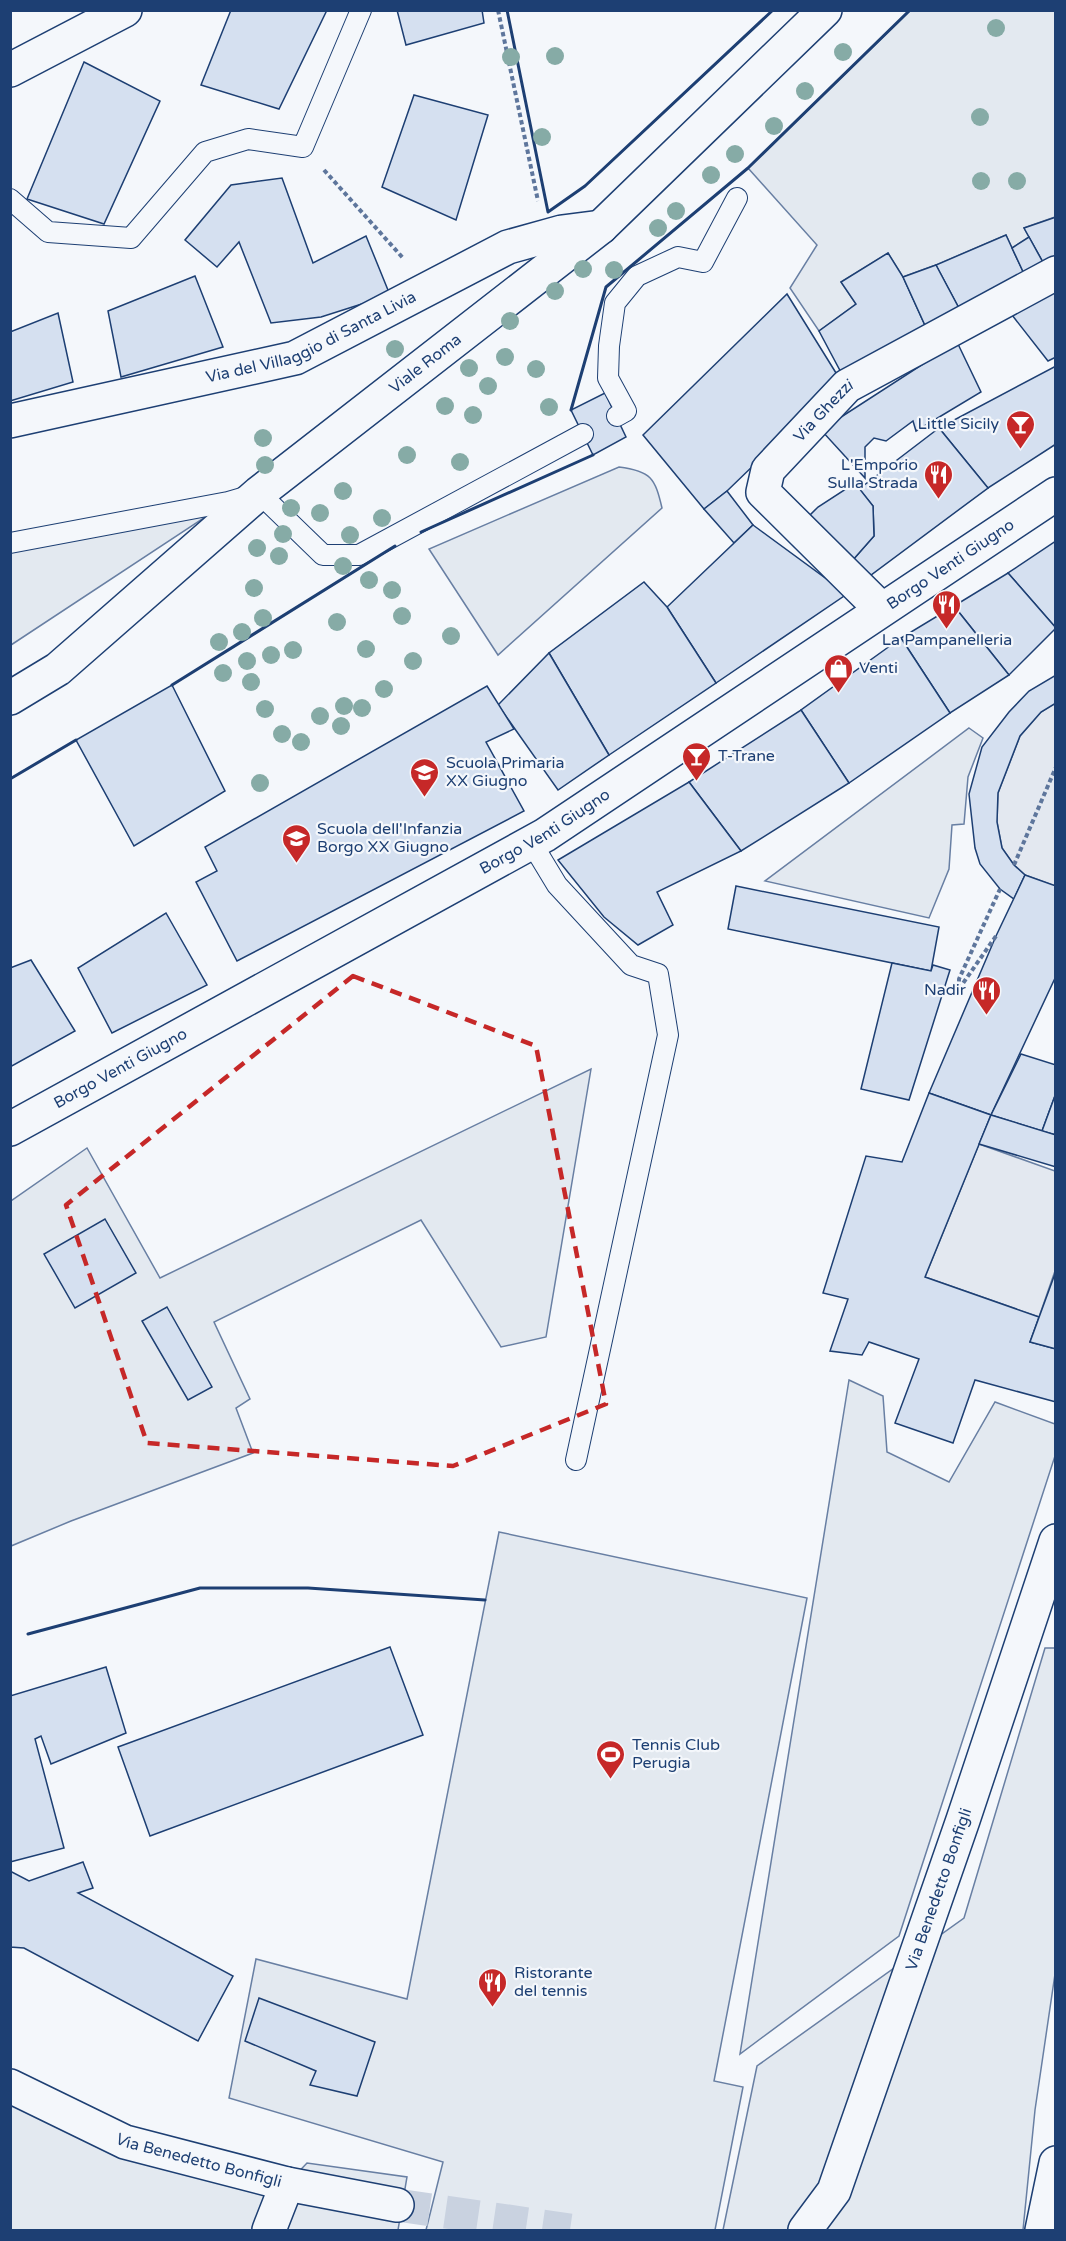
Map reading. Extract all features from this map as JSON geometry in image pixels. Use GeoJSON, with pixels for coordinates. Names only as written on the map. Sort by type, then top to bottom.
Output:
{"type":"FeatureCollection","features":[{"type":"Feature","properties":{"kind":"street"},"geometry":{"type":"LineString","coordinates":[[10,70],[124,10]]}},
{"type":"Feature","properties":{"kind":"street","name":"Viale Roma"},"geometry":{"type":"LineString","coordinates":[[10,698],[58,669],[258,493],[601,227],[825,10]]}},
{"type":"Feature","properties":{"kind":"street","name":"Via del Villaggio di Santa Livia"},"geometry":{"type":"LineString","coordinates":[[10,421],[295,358],[508,247],[562,232],[601,227]]}},
{"type":"Feature","properties":{"kind":"street","name":"Via Ghezzi"},"geometry":{"type":"LineString","coordinates":[[881,609],[763,492],[768,470],[847,386],[1056,273]]}},
{"type":"Feature","properties":{"kind":"street","name":"Borgo Venti Giugno"},"geometry":{"type":"LineString","coordinates":[[10,1129],[531,842],[1056,494]]}},
{"type":"Feature","properties":{"kind":"street","name":"Via Benedetto Bonfigli"},"geometry":{"type":"LineString","coordinates":[[805,2230],[834,2191],[963,1820],[1056,1541]]}},
{"type":"Feature","properties":{"kind":"street","name":"Via Benedetto Bonfigli"},"geometry":{"type":"LineString","coordinates":[[10,2086],[125,2142],[287,2184],[396,2205]]}},
{"type":"Feature","properties":{"kind":"street"},"geometry":{"type":"LineString","coordinates":[[1042,2230],[1056,2163]]}},
{"type":"Feature","properties":{"kind":"street"},"geometry":{"type":"LineString","coordinates":[[269,2230],[287,2184]]}},
{"type":"Feature","properties":{"kind":"lane"},"geometry":{"type":"LineString","coordinates":[[10,199],[48,232],[131,238],[205,152],[248,139],[303,147],[361,10]]}},
{"type":"Feature","properties":{"kind":"lane"},"geometry":{"type":"LineString","coordinates":[[617,416],[626,411],[608,378],[609,346],[615,303],[637,276],[678,257],[703,262],[737,198]]}},
{"type":"Feature","properties":{"kind":"lane"},"geometry":{"type":"LineString","coordinates":[[10,543],[228,502],[258,493],[322,555],[359,555],[583,434]]}},
{"type":"Feature","properties":{"kind":"lane"},"geometry":{"type":"LineString","coordinates":[[531,842],[557,885],[631,965],[658,974],[668,1035],[576,1460]]}},
{"type":"Feature","properties":{"kind":"path"},"geometry":{"type":"LineString","coordinates":[[498,10],[539,206]]}},
{"type":"Feature","properties":{"kind":"path"},"geometry":{"type":"LineString","coordinates":[[303,147],[406,261]]}},
{"type":"Feature","properties":{"kind":"path"},"geometry":{"type":"LineString","coordinates":[[1014,865],[1056,767]]}},
{"type":"Feature","properties":{"kind":"path"},"geometry":{"type":"LineString","coordinates":[[996,936],[959,989],[959,979],[1000,889]]}},
{"type":"Feature","properties":{"kind":"highlighted area"},"geometry":{"type":"Polygon","coordinates":[[[353,976],[536,1046],[606,1404],[453,1466],[147,1443],[66,1205],[353,976]]]}},
{"type":"Feature","properties":{"kind":"shaded area"},"geometry":{"type":"Polygon","coordinates":[[[910,11],[1055,11],[1055,217],[1024,228],[1029,237],[1012,248],[1006,235],[903,277],[888,253],[841,282],[856,304],[819,331],[790,288],[817,245],[748,168],[910,11]]]}},
{"type":"Feature","properties":{"kind":"shaded area"},"geometry":{"type":"Polygon","coordinates":[[[619,467],[638,471],[650,478],[657,490],[662,508],[498,655],[429,549],[619,467]]]}},
{"type":"Feature","properties":{"kind":"shaded area"},"geometry":{"type":"Polygon","coordinates":[[[228,502],[11,645],[11,543],[228,502]]]}},
{"type":"Feature","properties":{"kind":"shaded area"},"geometry":{"type":"Polygon","coordinates":[[[1055,703],[1055,886],[1025,875],[1014,865],[1002,848],[997,822],[998,793],[1020,736],[1041,712],[1055,703]]]}},
{"type":"Feature","properties":{"kind":"shaded area"},"geometry":{"type":"Polygon","coordinates":[[[969,728],[983,738],[968,777],[964,824],[952,825],[949,869],[929,918],[765,881],[969,728]]]}},
{"type":"Feature","properties":{"kind":"shaded area"},"geometry":{"type":"Polygon","coordinates":[[[591,1069],[546,1337],[501,1347],[421,1220],[214,1322],[250,1399],[236,1408],[253,1453],[71,1521],[11,1546],[11,1201],[87,1148],[160,1278],[591,1069]]]}},
{"type":"Feature","properties":{"kind":"shaded area"},"geometry":{"type":"Polygon","coordinates":[[[979,1144],[1055,1171],[1055,1271],[1039,1317],[925,1277],[979,1144]]]}},
{"type":"Feature","properties":{"kind":"shaded area"},"geometry":{"type":"Polygon","coordinates":[[[849,1380],[883,1396],[887,1452],[949,1482],[995,1402],[1055,1424],[1055,1456],[899,1936],[740,2054],[849,1380]]]}},
{"type":"Feature","properties":{"kind":"shaded area","name":"Tennis Club Perugia"},"geometry":{"type":"Polygon","coordinates":[[[499,1532],[807,1598],[714,2081],[743,2087],[715,2230],[426,2230],[443,2162],[229,2098],[256,1959],[407,1999],[499,1532]]]}},
{"type":"Feature","properties":{"kind":"shaded area"},"geometry":{"type":"Polygon","coordinates":[[[1045,1648],[1055,1648],[1055,1974],[1035,2110],[1023,2230],[723,2230],[757,2066],[964,1918],[1045,1648]]]}},
{"type":"Feature","properties":{"kind":"shaded area"},"geometry":{"type":"Polygon","coordinates":[[[10,2086],[287,2184],[307,2163],[407,2177],[398,2230],[11,2230],[10,2086]]]}},
{"type":"Feature","properties":{"kind":"building"},"geometry":{"type":"Polygon","coordinates":[[[231,10],[327,10],[279,109],[201,85],[231,10]]]}},
{"type":"Feature","properties":{"kind":"building"},"geometry":{"type":"Polygon","coordinates":[[[397,10],[482,10],[484,23],[406,45],[397,10]]]}},
{"type":"Feature","properties":{"kind":"building"},"geometry":{"type":"Polygon","coordinates":[[[84,62],[160,101],[104,224],[27,199],[84,62]]]}},
{"type":"Feature","properties":{"kind":"building"},"geometry":{"type":"Polygon","coordinates":[[[414,95],[488,115],[456,220],[382,187],[414,95]]]}},
{"type":"Feature","properties":{"kind":"building"},"geometry":{"type":"Polygon","coordinates":[[[282,178],[313,263],[366,236],[390,295],[321,317],[271,323],[239,242],[217,267],[185,240],[231,185],[282,178]]]}},
{"type":"Feature","properties":{"kind":"building"},"geometry":{"type":"Polygon","coordinates":[[[1056,217],[1056,261],[1045,266],[1024,228],[1056,217]]]}},
{"type":"Feature","properties":{"kind":"building"},"geometry":{"type":"Polygon","coordinates":[[[1006,235],[1026,278],[961,312],[936,265],[1006,235]]]}},
{"type":"Feature","properties":{"kind":"building"},"geometry":{"type":"Polygon","coordinates":[[[1029,237],[1045,266],[1026,278],[1012,248],[1029,237]]]}},
{"type":"Feature","properties":{"kind":"building"},"geometry":{"type":"Polygon","coordinates":[[[888,253],[903,277],[928,332],[844,378],[819,331],[856,304],[841,282],[888,253]]]}},
{"type":"Feature","properties":{"kind":"building"},"geometry":{"type":"Polygon","coordinates":[[[936,265],[961,312],[928,332],[903,277],[936,265]]]}},
{"type":"Feature","properties":{"kind":"building"},"geometry":{"type":"Polygon","coordinates":[[[195,276],[223,347],[121,377],[108,311],[195,276]]]}},
{"type":"Feature","properties":{"kind":"building"},"geometry":{"type":"Polygon","coordinates":[[[1056,287],[1056,357],[1048,361],[1012,315],[1056,287]]]}},
{"type":"Feature","properties":{"kind":"building"},"geometry":{"type":"Polygon","coordinates":[[[787,294],[841,381],[727,491],[704,509],[643,435],[787,294]]]}},
{"type":"Feature","properties":{"kind":"building"},"geometry":{"type":"Polygon","coordinates":[[[58,313],[73,382],[10,401],[10,332],[58,313]]]}},
{"type":"Feature","properties":{"kind":"building"},"geometry":{"type":"Polygon","coordinates":[[[957,342],[981,392],[916,431],[913,421],[886,441],[874,438],[865,447],[865,478],[821,430],[957,342]]]}},
{"type":"Feature","properties":{"kind":"building"},"geometry":{"type":"Polygon","coordinates":[[[1056,366],[1056,444],[988,488],[939,428],[1056,366]]]}},
{"type":"Feature","properties":{"kind":"building"},"geometry":{"type":"Polygon","coordinates":[[[605,393],[626,437],[593,455],[571,410],[605,393]]]}},
{"type":"Feature","properties":{"kind":"building"},"geometry":{"type":"Polygon","coordinates":[[[939,428],[988,488],[871,575],[852,561],[874,536],[873,506],[859,489],[939,428]]]}},
{"type":"Feature","properties":{"kind":"building"},"geometry":{"type":"Polygon","coordinates":[[[855,483],[873,506],[874,536],[852,561],[806,519],[818,507],[855,483]]]}},
{"type":"Feature","properties":{"kind":"building"},"geometry":{"type":"Polygon","coordinates":[[[727,491],[753,525],[734,543],[704,509],[727,491]]]}},
{"type":"Feature","properties":{"kind":"building"},"geometry":{"type":"Polygon","coordinates":[[[753,525],[847,594],[716,683],[667,607],[753,525]]]}},
{"type":"Feature","properties":{"kind":"building"},"geometry":{"type":"Polygon","coordinates":[[[1056,541],[1056,628],[1008,573],[1056,541]]]}},
{"type":"Feature","properties":{"kind":"building"},"geometry":{"type":"Polygon","coordinates":[[[1008,573],[1056,628],[1009,675],[954,606],[1008,573]]]}},
{"type":"Feature","properties":{"kind":"building"},"geometry":{"type":"Polygon","coordinates":[[[644,582],[667,607],[716,683],[609,755],[549,653],[644,582]]]}},
{"type":"Feature","properties":{"kind":"building"},"geometry":{"type":"Polygon","coordinates":[[[954,606],[1009,675],[950,713],[901,638],[954,606]]]}},
{"type":"Feature","properties":{"kind":"building"},"geometry":{"type":"Polygon","coordinates":[[[901,638],[950,713],[849,783],[801,710],[901,638]]]}},
{"type":"Feature","properties":{"kind":"building"},"geometry":{"type":"Polygon","coordinates":[[[549,653],[609,755],[558,790],[498,705],[549,653]]]}},
{"type":"Feature","properties":{"kind":"building"},"geometry":{"type":"Polygon","coordinates":[[[1056,675],[1056,703],[1041,712],[1020,736],[998,793],[997,822],[1002,848],[1014,865],[1025,875],[1014,899],[1000,889],[980,864],[975,848],[969,794],[982,747],[1009,712],[1029,691],[1056,675]]]}},
{"type":"Feature","properties":{"kind":"building"},"geometry":{"type":"Polygon","coordinates":[[[172,685],[225,791],[134,846],[76,740],[172,685]]]}},
{"type":"Feature","properties":{"kind":"building"},"geometry":{"type":"Polygon","coordinates":[[[487,686],[514,729],[486,742],[524,811],[237,961],[196,882],[217,871],[205,847],[487,686]]]}},
{"type":"Feature","properties":{"kind":"building"},"geometry":{"type":"Polygon","coordinates":[[[801,710],[849,783],[741,851],[689,782],[801,710]]]}},
{"type":"Feature","properties":{"kind":"building"},"geometry":{"type":"Polygon","coordinates":[[[689,782],[741,851],[657,892],[673,925],[638,945],[604,917],[558,860],[689,782]]]}},
{"type":"Feature","properties":{"kind":"building"},"geometry":{"type":"Polygon","coordinates":[[[1025,875],[1056,886],[1056,976],[991,1115],[929,1093],[996,936],[1025,875]]]}},
{"type":"Feature","properties":{"kind":"building"},"geometry":{"type":"Polygon","coordinates":[[[736,886],[939,927],[931,971],[728,929],[736,886]]]}},
{"type":"Feature","properties":{"kind":"building"},"geometry":{"type":"Polygon","coordinates":[[[166,913],[207,985],[112,1033],[78,968],[166,913]]]}},
{"type":"Feature","properties":{"kind":"building"},"geometry":{"type":"Polygon","coordinates":[[[31,960],[75,1031],[10,1067],[10,968],[31,960]]]}},
{"type":"Feature","properties":{"kind":"building"},"geometry":{"type":"Polygon","coordinates":[[[892,963],[931,971],[933,965],[950,970],[909,1100],[861,1089],[892,963]]]}},
{"type":"Feature","properties":{"kind":"building"},"geometry":{"type":"Polygon","coordinates":[[[1021,1054],[1056,1065],[1056,1093],[1042,1131],[991,1115],[1021,1054]]]}},
{"type":"Feature","properties":{"kind":"building"},"geometry":{"type":"Polygon","coordinates":[[[929,1093],[991,1115],[925,1277],[1039,1317],[1030,1342],[1056,1349],[1056,1402],[975,1380],[953,1443],[895,1423],[919,1359],[869,1342],[862,1355],[830,1351],[848,1299],[823,1293],[866,1156],[902,1162],[929,1093]]]}},
{"type":"Feature","properties":{"kind":"building"},"geometry":{"type":"Polygon","coordinates":[[[1056,1093],[1056,1135],[1042,1131],[1056,1093]]]}},
{"type":"Feature","properties":{"kind":"building"},"geometry":{"type":"Polygon","coordinates":[[[991,1115],[1056,1135],[1056,1167],[979,1144],[991,1115]]]}},
{"type":"Feature","properties":{"kind":"building"},"geometry":{"type":"Polygon","coordinates":[[[105,1219],[136,1273],[75,1308],[44,1254],[105,1219]]]}},
{"type":"Feature","properties":{"kind":"building"},"geometry":{"type":"Polygon","coordinates":[[[1056,1271],[1056,1349],[1030,1342],[1056,1271]]]}},
{"type":"Feature","properties":{"kind":"building"},"geometry":{"type":"Polygon","coordinates":[[[167,1307],[212,1387],[188,1400],[142,1321],[167,1307]]]}},
{"type":"Feature","properties":{"kind":"building"},"geometry":{"type":"Polygon","coordinates":[[[390,1647],[423,1735],[150,1836],[118,1747],[390,1647]]]}},
{"type":"Feature","properties":{"kind":"building"},"geometry":{"type":"Polygon","coordinates":[[[106,1667],[126,1733],[51,1764],[41,1736],[35,1739],[64,1848],[10,1862],[10,1696],[106,1667]]]}},
{"type":"Feature","properties":{"kind":"building"},"geometry":{"type":"Polygon","coordinates":[[[83,1862],[93,1888],[78,1893],[233,1976],[198,2041],[24,1948],[10,1947],[10,1871],[29,1881],[83,1862]]]}},
{"type":"Feature","properties":{"kind":"building"},"geometry":{"type":"Polygon","coordinates":[[[259,1998],[375,2042],[357,2096],[310,2085],[316,2071],[245,2041],[259,1998]]]}},
{"type":"Feature","properties":{"kind":"tunnel"},"geometry":{"type":"LineString","coordinates":[[397,2205],[570,2230]]}},
{"type":"Feature","properties":{"kind":"wall"},"geometry":{"type":"LineString","coordinates":[[507,10],[548,212],[585,186],[773,10]]}},
{"type":"Feature","properties":{"kind":"wall"},"geometry":{"type":"LineString","coordinates":[[571,410],[606,287],[748,168],[910,10]]}},
{"type":"Feature","properties":{"kind":"wall"},"geometry":{"type":"LineString","coordinates":[[421,532],[593,455]]}},
{"type":"Feature","properties":{"kind":"wall"},"geometry":{"type":"LineString","coordinates":[[172,685],[395,546]]}},
{"type":"Feature","properties":{"kind":"wall"},"geometry":{"type":"LineString","coordinates":[[10,779],[76,740]]}},
{"type":"Feature","properties":{"kind":"wall"},"geometry":{"type":"LineString","coordinates":[[28,1634],[200,1588],[308,1588],[485,1600]]}},
{"type":"Feature","properties":{"kind":"place","name":"Little Sicily"},"geometry":{"type":"Point","coordinates":[1020,450]}},
{"type":"Feature","properties":{"kind":"place","name":"L'Emporio Sulla Strada"},"geometry":{"type":"Point","coordinates":[939,500]}},
{"type":"Feature","properties":{"kind":"place","name":"La Pampanelleria"},"geometry":{"type":"Point","coordinates":[947,630]}},
{"type":"Feature","properties":{"kind":"place","name":"Venti"},"geometry":{"type":"Point","coordinates":[838,694]}},
{"type":"Feature","properties":{"kind":"place","name":"T-Trane"},"geometry":{"type":"Point","coordinates":[697,782]}},
{"type":"Feature","properties":{"kind":"place","name":"Scuola Primaria XX Giugno"},"geometry":{"type":"Point","coordinates":[425,798]}},
{"type":"Feature","properties":{"kind":"place","name":"Scuola dell'Infanzia Borgo XX Giugno"},"geometry":{"type":"Point","coordinates":[296,864]}},
{"type":"Feature","properties":{"kind":"place","name":"Nadir"},"geometry":{"type":"Point","coordinates":[987,1016]}},
{"type":"Feature","properties":{"kind":"place","name":"Tennis Club Perugia"},"geometry":{"type":"Point","coordinates":[611,1780]}},
{"type":"Feature","properties":{"kind":"place","name":"Ristorante del tennis"},"geometry":{"type":"Point","coordinates":[493,2008]}}]}
